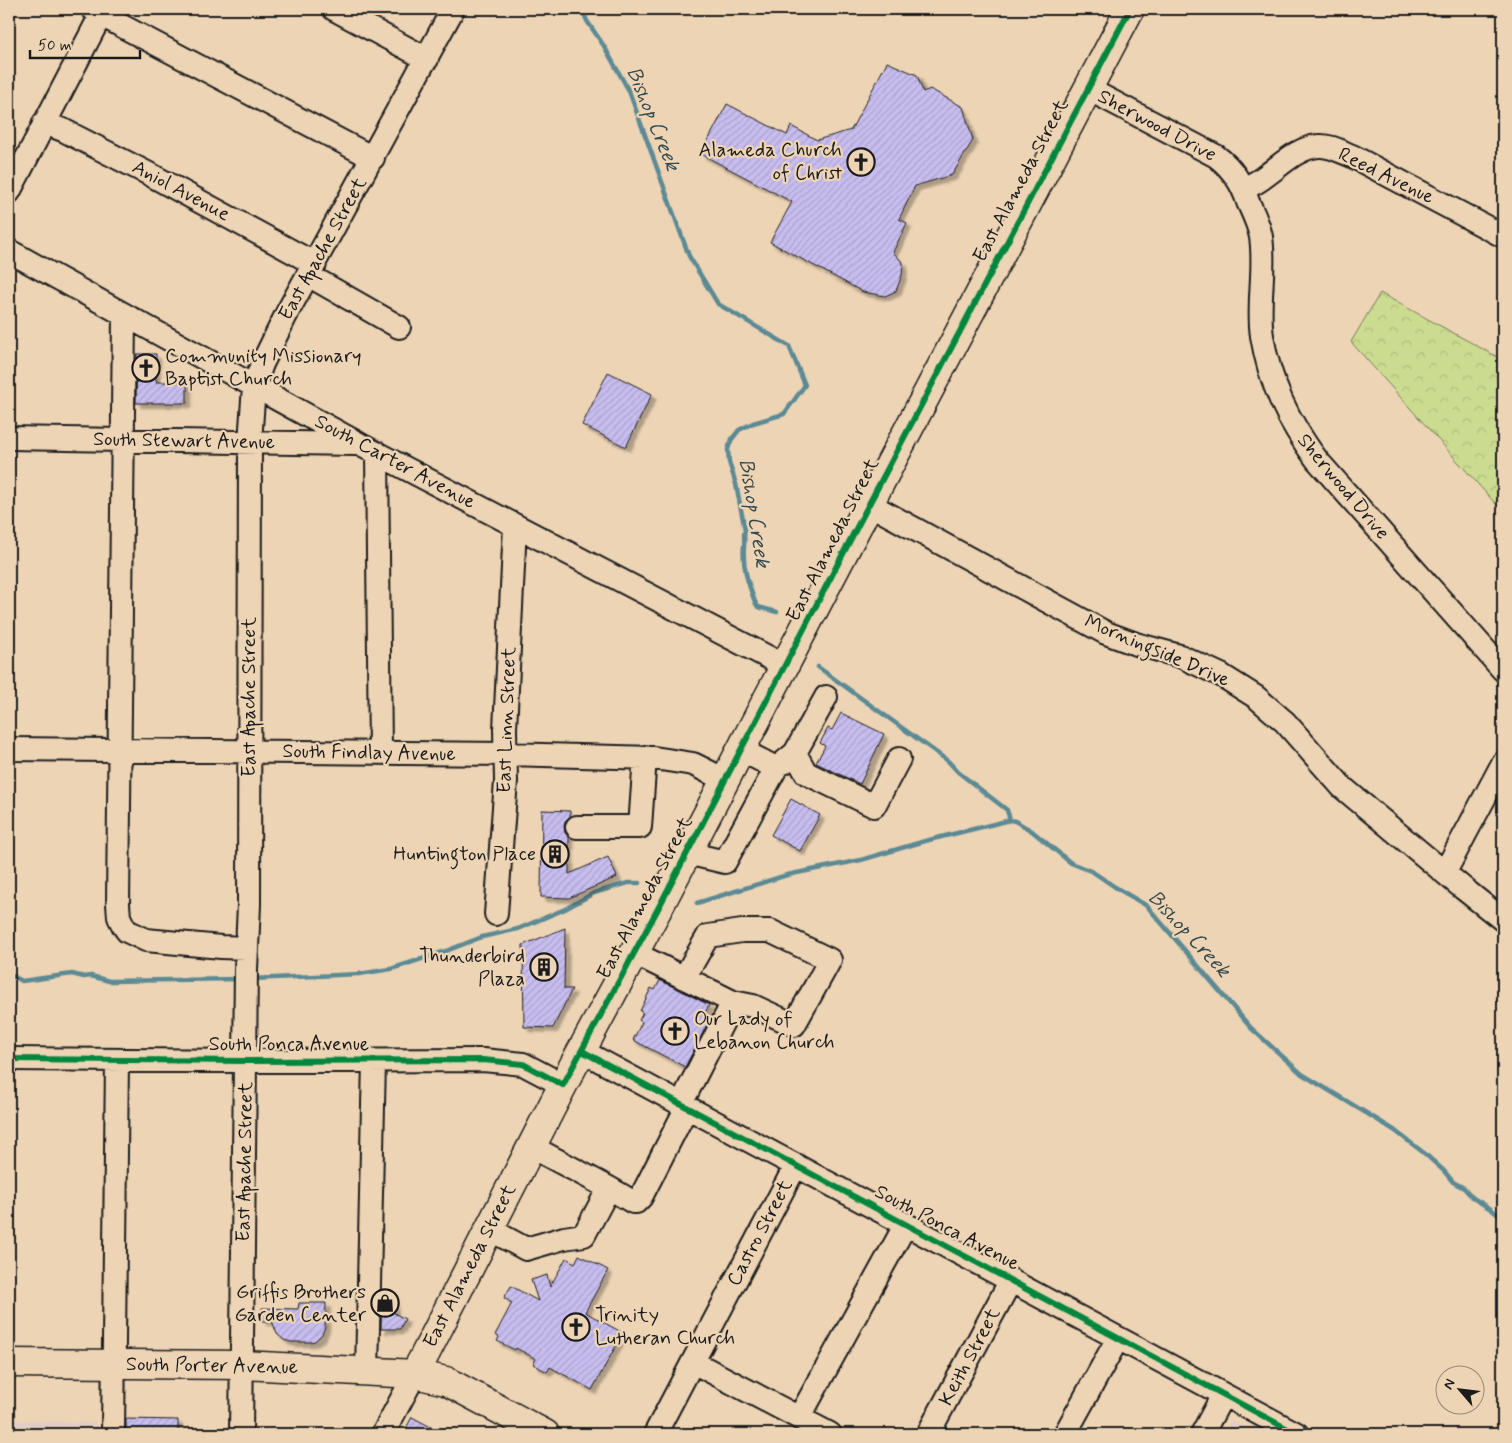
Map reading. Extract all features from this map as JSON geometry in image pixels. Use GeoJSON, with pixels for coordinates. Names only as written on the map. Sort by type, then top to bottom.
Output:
{"type":"FeatureCollection","features":[{"type":"Feature","properties":{"kind":"main road","name":"East Alameda Street"},"geometry":{"type":"LineString","coordinates":[[415,1374],[563,1085],[687,854],[1130,9]]}},
{"type":"Feature","properties":{"kind":"main road","name":"South Porter Avenue"},"geometry":{"type":"LineString","coordinates":[[9,1363],[242,1365],[415,1374],[446,1381],[545,1434]]}},
{"type":"Feature","properties":{"kind":"street"},"geometry":{"type":"LineString","coordinates":[[334,9],[426,59]]}},
{"type":"Feature","properties":{"kind":"street","name":"East Apache Street"},"geometry":{"type":"LineString","coordinates":[[242,1434],[246,994],[250,905],[250,442],[254,386],[266,356],[453,9]]}},
{"type":"Feature","properties":{"kind":"street"},"geometry":{"type":"LineString","coordinates":[[9,192],[99,11],[372,158]]}},
{"type":"Feature","properties":{"kind":"street","name":"Sherwood Drive"},"geometry":{"type":"LineString","coordinates":[[1088,89],[1216,156],[1232,171],[1244,190],[1262,239],[1262,333],[1269,369],[1281,403],[1292,424],[1317,460],[1503,670]]}},
{"type":"Feature","properties":{"kind":"street","name":"Aniol Avenue"},"geometry":{"type":"LineString","coordinates":[[44,123],[62,130],[153,176],[312,270],[399,327]]}},
{"type":"Feature","properties":{"kind":"street","name":"Reed Avenue"},"geometry":{"type":"LineString","coordinates":[[1244,190],[1291,157],[1310,147],[1329,147],[1352,156],[1503,236]]}},
{"type":"Feature","properties":{"kind":"street","name":"South Carter Avenue"},"geometry":{"type":"LineString","coordinates":[[9,251],[368,448],[785,666]]}},
{"type":"Feature","properties":{"kind":"street"},"geometry":{"type":"LineString","coordinates":[[124,314],[119,917],[122,925],[128,931],[146,940],[221,947],[247,958]]}},
{"type":"Feature","properties":{"kind":"street","name":"South Stewart Avenue"},"geometry":{"type":"LineString","coordinates":[[9,438],[250,442],[368,448]]}},
{"type":"Feature","properties":{"kind":"street"},"geometry":{"type":"LineString","coordinates":[[368,448],[380,753]]}},
{"type":"Feature","properties":{"kind":"street","name":"Morningside Drive"},"geometry":{"type":"LineString","coordinates":[[869,504],[1106,632],[1136,644],[1180,656],[1221,675],[1241,687],[1286,722],[1342,787],[1503,920]]}},
{"type":"Feature","properties":{"kind":"street","name":"East Linn Street"},"geometry":{"type":"LineString","coordinates":[[496,914],[506,781],[505,729],[515,526]]}},
{"type":"Feature","properties":{"kind":"street"},"geometry":{"type":"LineString","coordinates":[[687,854],[726,862],[776,768],[795,753],[826,697]]}},
{"type":"Feature","properties":{"kind":"street","name":"South Findlay Avenue"},"geometry":{"type":"LineString","coordinates":[[9,749],[645,757],[692,764],[725,780]]}},
{"type":"Feature","properties":{"kind":"street"},"geometry":{"type":"LineString","coordinates":[[741,750],[776,768]]}},
{"type":"Feature","properties":{"kind":"street"},"geometry":{"type":"LineString","coordinates":[[795,753],[806,773],[874,806],[899,759]]}},
{"type":"Feature","properties":{"kind":"street"},"geometry":{"type":"LineString","coordinates":[[577,827],[640,827],[645,757]]}},
{"type":"Feature","properties":{"kind":"street"},"geometry":{"type":"LineString","coordinates":[[1445,872],[1503,763]]}},
{"type":"Feature","properties":{"kind":"street"},"geometry":{"type":"LineString","coordinates":[[634,953],[684,978],[733,1002],[753,1006],[794,1026],[830,960],[770,931],[742,931],[708,936],[684,978]]}},
{"type":"Feature","properties":{"kind":"street"},"geometry":{"type":"LineString","coordinates":[[532,1147],[636,1202],[641,1197],[733,1002]]}},
{"type":"Feature","properties":{"kind":"street","name":"South Ponca Avenue"},"geometry":{"type":"LineString","coordinates":[[582,1051],[1297,1434]]}},
{"type":"Feature","properties":{"kind":"street","name":"South Ponca Avenue"},"geometry":{"type":"LineString","coordinates":[[9,1059],[374,1061],[499,1053],[563,1085]]}},
{"type":"Feature","properties":{"kind":"street"},"geometry":{"type":"LineString","coordinates":[[113,1434],[117,1060]]}},
{"type":"Feature","properties":{"kind":"street"},"geometry":{"type":"LineString","coordinates":[[367,1372],[374,1061]]}},
{"type":"Feature","properties":{"kind":"street","name":"Castro Street"},"geometry":{"type":"LineString","coordinates":[[655,1434],[796,1165]]}},
{"type":"Feature","properties":{"kind":"street"},"geometry":{"type":"LineString","coordinates":[[489,1229],[526,1249],[564,1238],[584,1236],[609,1188]]}},
{"type":"Feature","properties":{"kind":"street"},"geometry":{"type":"LineString","coordinates":[[799,1418],[906,1224]]}},
{"type":"Feature","properties":{"kind":"street","name":"Keith Street"},"geometry":{"type":"LineString","coordinates":[[928,1434],[1011,1280]]}},
{"type":"Feature","properties":{"kind":"street"},"geometry":{"type":"LineString","coordinates":[[1065,1434],[1118,1338]]}},
{"type":"Feature","properties":{"kind":"street"},"geometry":{"type":"LineString","coordinates":[[693,1362],[830,1434]]}},
{"type":"Feature","properties":{"kind":"street","name":"East Alameda Street"},"geometry":{"type":"LineString","coordinates":[[383,1434],[415,1374]]}},
{"type":"Feature","properties":{"kind":"street"},"geometry":{"type":"LineString","coordinates":[[1202,1434],[1223,1395]]}},
{"type":"Feature","properties":{"kind":"shaded area"},"geometry":{"type":"Polygon","coordinates":[[[9,1420],[96,1423],[96,1434],[9,1434],[9,1420]]]}},
{"type":"Feature","properties":{"kind":"shaded area"},"geometry":{"type":"Polygon","coordinates":[[[1231,1420],[1258,1434],[1224,1434],[1231,1420]]]}},
{"type":"Feature","properties":{"kind":"green space"},"geometry":{"type":"Polygon","coordinates":[[[1380,293],[1503,360],[1503,512],[1351,342],[1380,293]]]}},
{"type":"Feature","properties":{"kind":"building"},"geometry":{"type":"Polygon","coordinates":[[[887,62],[917,75],[923,92],[930,89],[963,107],[973,140],[952,175],[915,186],[899,219],[907,223],[893,252],[903,263],[902,275],[896,291],[885,296],[863,292],[770,242],[792,202],[701,154],[727,104],[787,135],[791,126],[817,140],[851,130],[887,62]]]}},
{"type":"Feature","properties":{"kind":"building","name":"Community Missionary Baptist Church"},"geometry":{"type":"Polygon","coordinates":[[[137,354],[156,354],[156,382],[187,382],[187,403],[136,403],[137,354]]]}},
{"type":"Feature","properties":{"kind":"building"},"geometry":{"type":"Polygon","coordinates":[[[608,372],[652,394],[626,447],[582,425],[608,372]]]}},
{"type":"Feature","properties":{"kind":"building"},"geometry":{"type":"Polygon","coordinates":[[[841,713],[884,734],[860,784],[816,763],[825,746],[820,743],[828,728],[832,730],[841,713]]]}},
{"type":"Feature","properties":{"kind":"building"},"geometry":{"type":"Polygon","coordinates":[[[791,799],[820,815],[800,851],[771,835],[791,799]]]}},
{"type":"Feature","properties":{"kind":"building","name":"Huntington Place"},"geometry":{"type":"Polygon","coordinates":[[[542,810],[570,811],[570,816],[565,821],[564,827],[565,833],[569,837],[569,874],[608,857],[617,877],[569,898],[541,897],[542,810]]]}},
{"type":"Feature","properties":{"kind":"building","name":"Thunderbird Plaza"},"geometry":{"type":"Polygon","coordinates":[[[565,928],[564,989],[572,989],[553,1028],[524,1027],[523,945],[565,928]]]}},
{"type":"Feature","properties":{"kind":"building","name":"Our Lady of Lebanon Church"},"geometry":{"type":"Polygon","coordinates":[[[660,980],[709,1005],[704,1015],[710,1019],[685,1067],[633,1040],[642,1022],[639,1020],[643,1013],[640,1011],[651,988],[655,990],[660,980]]]}},
{"type":"Feature","properties":{"kind":"building","name":"Trinity Lutheran Church"},"geometry":{"type":"Polygon","coordinates":[[[579,1255],[608,1270],[585,1312],[623,1333],[592,1390],[550,1367],[547,1372],[533,1364],[536,1359],[516,1348],[515,1350],[497,1341],[499,1337],[495,1335],[512,1303],[504,1298],[511,1286],[538,1301],[531,1280],[547,1275],[550,1287],[566,1258],[575,1263],[579,1255]]]}},
{"type":"Feature","properties":{"kind":"building","name":"Griffis Brothers Garden Center"},"geometry":{"type":"Polygon","coordinates":[[[382,1292],[393,1292],[394,1313],[405,1319],[400,1329],[381,1329],[382,1292]]]}},
{"type":"Feature","properties":{"kind":"building"},"geometry":{"type":"Polygon","coordinates":[[[299,1303],[326,1303],[325,1327],[322,1334],[315,1341],[291,1342],[284,1340],[277,1334],[272,1321],[262,1321],[262,1308],[298,1309],[299,1303]]]}},
{"type":"Feature","properties":{"kind":"building"},"geometry":{"type":"Polygon","coordinates":[[[412,1417],[444,1434],[403,1434],[412,1417]]]}},
{"type":"Feature","properties":{"kind":"building"},"geometry":{"type":"Polygon","coordinates":[[[126,1419],[178,1420],[178,1434],[126,1434],[126,1419]]]}},
{"type":"Feature","properties":{"kind":"waterway","name":"Bishop Creek"},"geometry":{"type":"LineString","coordinates":[[582,9],[587,21],[604,46],[629,91],[689,256],[718,304],[789,346],[805,385],[784,414],[753,423],[739,430],[732,439],[728,449],[729,462],[736,484],[745,530],[744,561],[748,581],[758,607],[777,612]]}},
{"type":"Feature","properties":{"kind":"waterway","name":"Bishop Creek"},"geometry":{"type":"LineString","coordinates":[[818,667],[948,761],[958,772],[1007,810],[1010,820]]}},
{"type":"Feature","properties":{"kind":"waterway","name":"Bishop Creek"},"geometry":{"type":"LineString","coordinates":[[1010,820],[1032,831],[1071,863],[1093,872],[1147,906],[1251,1028],[1302,1074],[1394,1130],[1424,1153],[1453,1182],[1464,1188],[1473,1198],[1503,1219]]}},
{"type":"Feature","properties":{"kind":"waterway"},"geometry":{"type":"LineString","coordinates":[[697,903],[787,875],[861,860],[925,841],[1010,820]]}},
{"type":"Feature","properties":{"kind":"waterway"},"geometry":{"type":"LineString","coordinates":[[252,979],[359,974],[391,969],[482,937],[518,929],[565,909],[594,893],[628,883],[639,883]]}},
{"type":"Feature","properties":{"kind":"waterway"},"geometry":{"type":"LineString","coordinates":[[9,974],[22,981],[72,974],[84,977],[91,976],[109,981],[239,979]]}},
{"type":"Feature","properties":{"kind":"cycle path"},"geometry":{"type":"LineString","coordinates":[[9,1059],[483,1060],[523,1064],[563,1085],[661,903],[1130,9]]}},
{"type":"Feature","properties":{"kind":"cycle path"},"geometry":{"type":"LineString","coordinates":[[582,1051],[1297,1434]]}},
{"type":"Feature","properties":{"kind":"place","name":"Alameda Church of Christ"},"geometry":{"type":"Point","coordinates":[861,162]}},
{"type":"Feature","properties":{"kind":"place","name":"Community Missionary Baptist Church"},"geometry":{"type":"Point","coordinates":[146,368]}},
{"type":"Feature","properties":{"kind":"place","name":"Huntington Place"},"geometry":{"type":"Point","coordinates":[555,854]}},
{"type":"Feature","properties":{"kind":"place","name":"Thunderbird Plaza"},"geometry":{"type":"Point","coordinates":[544,967]}},
{"type":"Feature","properties":{"kind":"place","name":"Our Lady of Lebanon Church"},"geometry":{"type":"Point","coordinates":[675,1031]}},
{"type":"Feature","properties":{"kind":"place","name":"Griffis Brothers Garden Center"},"geometry":{"type":"Point","coordinates":[385,1303]}},
{"type":"Feature","properties":{"kind":"place","name":"Trinity Lutheran Church"},"geometry":{"type":"Point","coordinates":[576,1327]}}]}
